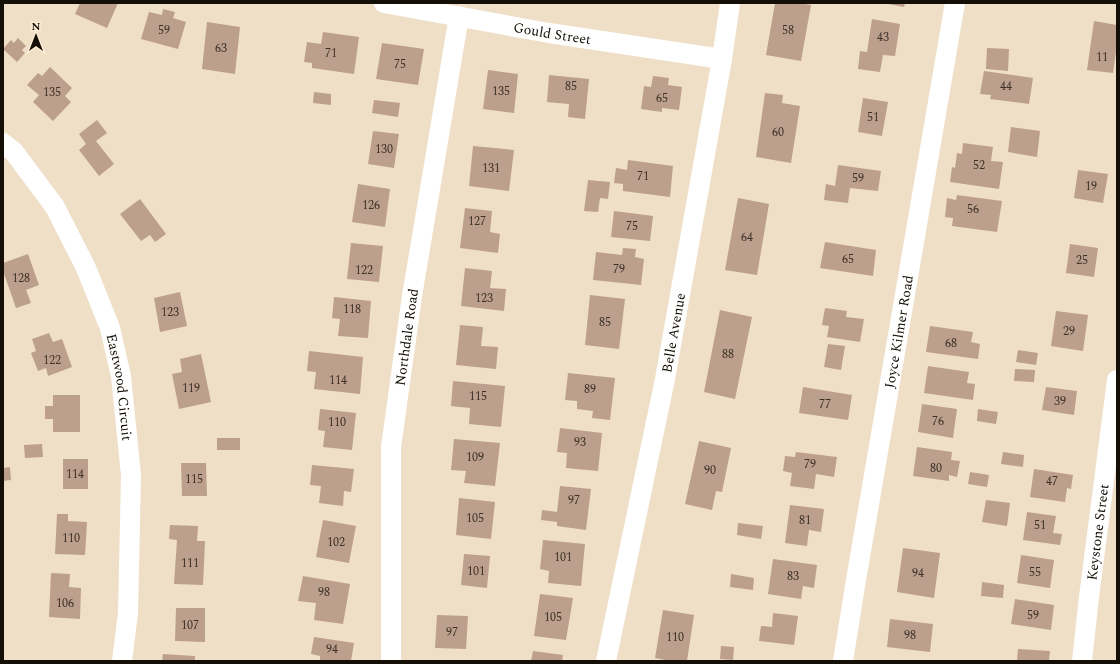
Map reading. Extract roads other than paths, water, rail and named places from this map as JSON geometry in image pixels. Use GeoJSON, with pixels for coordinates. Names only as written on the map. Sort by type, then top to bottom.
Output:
{"type":"FeatureCollection","features":[{"type":"Feature","properties":{"kind":"street","name":"Gould Street"},"geometry":{"type":"LineString","coordinates":[[384,3],[549,33],[722,59]]}},
{"type":"Feature","properties":{"kind":"street","name":"Belle Avenue"},"geometry":{"type":"LineString","coordinates":[[606,661],[665,379],[722,59],[730,3]]}},
{"type":"Feature","properties":{"kind":"street","name":"Joyce Kilmer Road"},"geometry":{"type":"LineString","coordinates":[[844,661],[857,572],[955,3]]}},
{"type":"Feature","properties":{"kind":"street","name":"Northdale Road"},"geometry":{"type":"LineString","coordinates":[[391,661],[391,446],[412,296],[459,16]]}},
{"type":"Feature","properties":{"kind":"street","name":"Eastwood Circuit"},"geometry":{"type":"LineString","coordinates":[[3,143],[14,152],[55,207],[79,254],[110,328],[122,376],[131,475],[128,613],[122,661]]}},
{"type":"Feature","properties":{"kind":"street","name":"Keystone Street"},"geometry":{"type":"LineString","coordinates":[[1082,661],[1117,380]]}}]}
